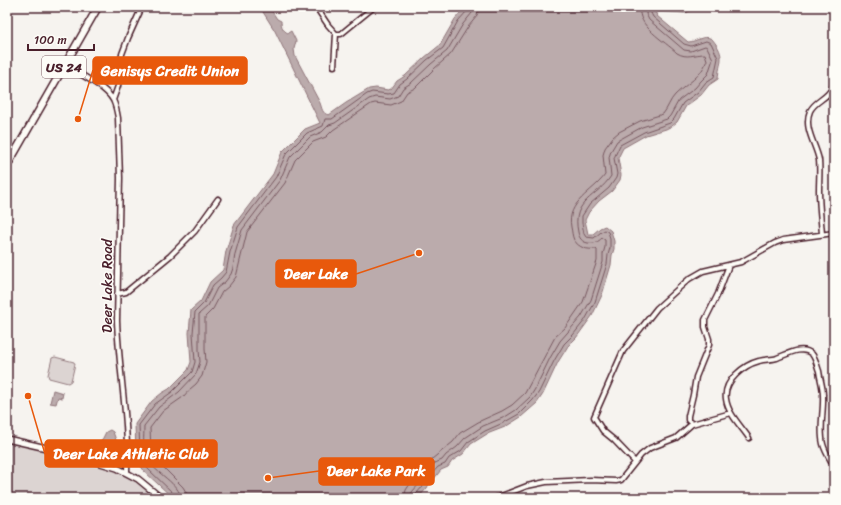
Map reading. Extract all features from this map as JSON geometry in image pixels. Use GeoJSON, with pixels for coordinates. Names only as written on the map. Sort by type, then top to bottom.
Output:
{"type":"FeatureCollection","features":[{"type":"Feature","properties":{"kind":"main road","name":"US 24"},"geometry":{"type":"LineString","coordinates":[[8,164],[10,154],[65,65],[98,7]]}},
{"type":"Feature","properties":{"kind":"street"},"geometry":{"type":"LineString","coordinates":[[113,100],[118,86],[122,54],[142,7]]}},
{"type":"Feature","properties":{"kind":"street"},"geometry":{"type":"LineString","coordinates":[[316,7],[336,34],[334,66]]}},
{"type":"Feature","properties":{"kind":"street"},"geometry":{"type":"LineString","coordinates":[[336,34],[341,34],[374,7]]}},
{"type":"Feature","properties":{"kind":"street"},"geometry":{"type":"LineString","coordinates":[[65,65],[100,87],[109,94],[113,100]]}},
{"type":"Feature","properties":{"kind":"street"},"geometry":{"type":"LineString","coordinates":[[822,234],[819,199],[819,160],[808,121],[810,112],[815,105],[831,92],[834,84]]}},
{"type":"Feature","properties":{"kind":"street","name":"Deer Lake Road"},"geometry":{"type":"LineString","coordinates":[[113,100],[117,108],[119,141],[118,340],[125,408],[127,472]]}},
{"type":"Feature","properties":{"kind":"street"},"geometry":{"type":"LineString","coordinates":[[118,294],[126,292],[170,256],[195,231],[218,199]]}},
{"type":"Feature","properties":{"kind":"street"},"geometry":{"type":"LineString","coordinates":[[635,462],[603,431],[594,417],[623,351],[657,308],[689,278],[703,271],[741,262],[783,240],[834,233]]}},
{"type":"Feature","properties":{"kind":"street"},"geometry":{"type":"LineString","coordinates":[[692,424],[688,420],[694,395],[696,377],[709,345],[705,320],[718,294],[729,265]]}},
{"type":"Feature","properties":{"kind":"street"},"geometry":{"type":"LineString","coordinates":[[749,438],[730,412],[726,400],[727,388],[731,380],[753,362],[774,358],[796,351],[807,352],[812,354],[818,370],[823,396],[823,443],[834,466]]}},
{"type":"Feature","properties":{"kind":"street"},"geometry":{"type":"LineString","coordinates":[[496,498],[511,491],[546,482],[621,480],[641,455],[650,448],[676,438],[692,424],[730,412]]}},
{"type":"Feature","properties":{"kind":"street"},"geometry":{"type":"LineString","coordinates":[[7,439],[94,460],[127,472],[148,486],[161,498]]}},
{"type":"Feature","properties":{"kind":"shaded area"},"geometry":{"type":"Polygon","coordinates":[[[55,357],[74,362],[75,364],[71,381],[68,383],[49,378],[48,375],[52,358],[55,357]]]}},
{"type":"Feature","properties":{"kind":"shaded area"},"geometry":{"type":"Polygon","coordinates":[[[7,441],[93,462],[114,469],[142,484],[154,498],[7,498],[7,441]]]}},
{"type":"Feature","properties":{"kind":"water"},"geometry":{"type":"Polygon","coordinates":[[[262,7],[269,7],[277,19],[281,21],[285,31],[288,33],[291,31],[296,41],[294,49],[295,56],[323,110],[329,115],[369,89],[391,89],[397,81],[405,76],[440,45],[455,19],[465,7],[714,7],[692,10],[685,13],[655,11],[657,16],[688,42],[706,37],[712,39],[717,45],[721,55],[718,79],[709,85],[701,95],[686,106],[677,122],[672,126],[646,135],[623,148],[618,158],[621,175],[620,180],[612,191],[599,201],[589,212],[585,220],[588,234],[593,234],[605,226],[611,231],[614,241],[611,265],[602,295],[592,316],[576,338],[568,346],[537,403],[521,417],[505,427],[487,434],[471,444],[463,454],[452,461],[448,467],[441,470],[418,498],[173,498],[145,472],[140,465],[136,454],[135,424],[152,401],[169,389],[188,370],[191,362],[189,333],[191,310],[201,301],[210,282],[223,270],[226,251],[234,225],[273,174],[282,152],[305,129],[320,123],[275,31],[263,12],[262,7]]]}},
{"type":"Feature","properties":{"kind":"water"},"geometry":{"type":"Polygon","coordinates":[[[53,390],[63,393],[62,398],[58,397],[56,404],[50,403],[53,390]]]}},
{"type":"Feature","properties":{"kind":"water"},"geometry":{"type":"Polygon","coordinates":[[[110,430],[113,432],[116,440],[111,449],[106,451],[101,447],[101,442],[106,432],[110,430]]]}},
{"type":"Feature","properties":{"kind":"place","name":"Genisys Credit Union"},"geometry":{"type":"Point","coordinates":[78,119]}},
{"type":"Feature","properties":{"kind":"place","name":"Deer Lake"},"geometry":{"type":"Point","coordinates":[419,253]}},
{"type":"Feature","properties":{"kind":"place","name":"Deer Lake Athletic Club"},"geometry":{"type":"Point","coordinates":[28,396]}},
{"type":"Feature","properties":{"kind":"place","name":"Deer Lake Park"},"geometry":{"type":"Point","coordinates":[268,478]}}]}
